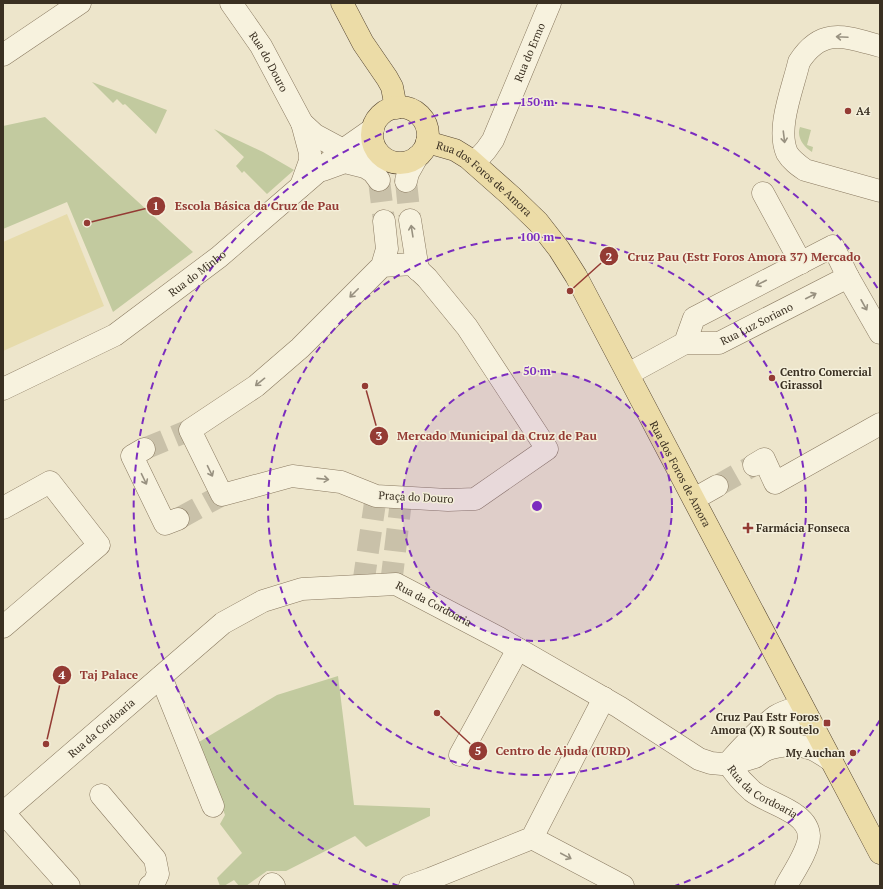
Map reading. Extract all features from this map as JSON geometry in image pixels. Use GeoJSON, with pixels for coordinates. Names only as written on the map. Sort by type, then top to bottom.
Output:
{"type":"FeatureCollection","features":[{"type":"Feature","properties":{"kind":"main road"},"geometry":{"type":"LineString","coordinates":[[342,3],[363,44],[392,87],[396,108]]}},
{"type":"Feature","properties":{"kind":"main road"},"geometry":{"type":"LineString","coordinates":[[396,108],[405,108],[414,111],[421,117],[427,129],[422,150],[409,162],[400,164],[390,162],[382,157],[372,142],[373,129],[377,120],[382,114],[396,108]]}},
{"type":"Feature","properties":{"kind":"main road","name":"Rua dos Foros de Amora"},"geometry":{"type":"LineString","coordinates":[[422,150],[455,150],[474,163],[538,222],[576,276],[880,852]]}},
{"type":"Feature","properties":{"kind":"street"},"geometry":{"type":"LineString","coordinates":[[3,55],[80,3]]}},
{"type":"Feature","properties":{"kind":"street","name":"Rua do Douro"},"geometry":{"type":"LineString","coordinates":[[232,3],[261,46],[302,123]]}},
{"type":"Feature","properties":{"kind":"street","name":"Rua do Ermo"},"geometry":{"type":"LineString","coordinates":[[474,163],[493,140],[550,3]]}},
{"type":"Feature","properties":{"kind":"street"},"geometry":{"type":"LineString","coordinates":[[880,46],[844,36],[828,37],[814,45],[804,54],[799,62],[783,123],[783,137],[788,153],[795,163],[805,170],[880,191]]}},
{"type":"Feature","properties":{"kind":"street"},"geometry":{"type":"LineString","coordinates":[[302,123],[315,135],[344,156],[373,172],[379,180]]}},
{"type":"Feature","properties":{"kind":"street"},"geometry":{"type":"LineString","coordinates":[[301,186],[310,161],[310,153],[302,123]]}},
{"type":"Feature","properties":{"kind":"street","name":"Rua do Minho"},"geometry":{"type":"LineString","coordinates":[[3,389],[115,335],[219,257],[318,172],[344,156],[373,129]]}},
{"type":"Feature","properties":{"kind":"street"},"geometry":{"type":"LineString","coordinates":[[406,181],[408,173],[422,150]]}},
{"type":"Feature","properties":{"kind":"street"},"geometry":{"type":"LineString","coordinates":[[344,156],[378,153]]}},
{"type":"Feature","properties":{"kind":"street"},"geometry":{"type":"LineString","coordinates":[[763,193],[800,263]]}},
{"type":"Feature","properties":{"kind":"street"},"geometry":{"type":"LineString","coordinates":[[410,220],[418,270]]}},
{"type":"Feature","properties":{"kind":"street"},"geometry":{"type":"LineString","coordinates":[[382,266],[386,249],[384,221]]}},
{"type":"Feature","properties":{"kind":"street"},"geometry":{"type":"LineString","coordinates":[[628,374],[685,343],[694,318],[833,246],[848,277],[880,333]]}},
{"type":"Feature","properties":{"kind":"street","name":"Praça do Douro"},"geometry":{"type":"LineString","coordinates":[[412,264],[427,278],[467,327],[547,449],[475,498],[448,500],[376,496],[342,482],[292,476],[222,495],[190,430],[256,386],[300,348],[382,266],[412,264]]}},
{"type":"Feature","properties":{"kind":"street","name":"Rua Luz Soriano"},"geometry":{"type":"LineString","coordinates":[[685,343],[719,343],[848,277]]}},
{"type":"Feature","properties":{"kind":"street"},"geometry":{"type":"LineString","coordinates":[[754,465],[764,459],[776,483],[880,424]]}},
{"type":"Feature","properties":{"kind":"street"},"geometry":{"type":"LineString","coordinates":[[144,449],[132,456],[165,524],[178,519]]}},
{"type":"Feature","properties":{"kind":"street"},"geometry":{"type":"LineString","coordinates":[[3,508],[50,482],[99,545],[3,627]]}},
{"type":"Feature","properties":{"kind":"street"},"geometry":{"type":"LineString","coordinates":[[694,498],[717,486]]}},
{"type":"Feature","properties":{"kind":"street","name":"Rua da Cordoaria"},"geometry":{"type":"LineString","coordinates":[[3,812],[223,623],[263,601],[302,589],[396,584],[499,638],[604,698],[699,758],[711,763],[728,763],[736,776],[753,792],[804,821],[808,829],[809,837],[805,850],[786,886]]}},
{"type":"Feature","properties":{"kind":"street"},"geometry":{"type":"LineString","coordinates":[[460,755],[518,649]]}},
{"type":"Feature","properties":{"kind":"street"},"geometry":{"type":"LineString","coordinates":[[161,677],[213,806]]}},
{"type":"Feature","properties":{"kind":"street"},"geometry":{"type":"LineString","coordinates":[[424,884],[532,838],[604,698]]}},
{"type":"Feature","properties":{"kind":"street"},"geometry":{"type":"LineString","coordinates":[[728,763],[755,757],[765,750],[793,724],[802,706]]}},
{"type":"Feature","properties":{"kind":"street"},"geometry":{"type":"LineString","coordinates":[[728,763],[776,716],[783,712],[802,706]]}},
{"type":"Feature","properties":{"kind":"street"},"geometry":{"type":"LineString","coordinates":[[765,750],[777,746],[793,745],[812,749],[832,761]]}},
{"type":"Feature","properties":{"kind":"street"},"geometry":{"type":"LineString","coordinates":[[101,795],[155,859],[158,874],[154,883],[150,886]]}},
{"type":"Feature","properties":{"kind":"street"},"geometry":{"type":"LineString","coordinates":[[3,812],[69,886]]}},
{"type":"Feature","properties":{"kind":"street"},"geometry":{"type":"LineString","coordinates":[[532,838],[623,886]]}},
{"type":"Feature","properties":{"kind":"street"},"geometry":{"type":"LineString","coordinates":[[270,886],[272,884],[274,886]]}},
{"type":"Feature","properties":{"kind":"green space"},"geometry":{"type":"Polygon","coordinates":[[[92,82],[167,110],[156,134],[125,104],[123,105],[117,99],[113,103],[92,82]]]}},
{"type":"Feature","properties":{"kind":"green space"},"geometry":{"type":"Polygon","coordinates":[[[45,117],[193,252],[113,312],[67,202],[3,229],[3,126],[45,117]]]}},
{"type":"Feature","properties":{"kind":"green space"},"geometry":{"type":"Polygon","coordinates":[[[800,127],[811,130],[807,145],[813,147],[812,152],[806,147],[800,138],[800,127]]]}},
{"type":"Feature","properties":{"kind":"green space"},"geometry":{"type":"Polygon","coordinates":[[[214,129],[263,152],[294,170],[267,194],[244,171],[242,173],[236,166],[244,157],[214,129]]]}},
{"type":"Feature","properties":{"kind":"green space"},"geometry":{"type":"Polygon","coordinates":[[[338,676],[354,805],[430,808],[430,816],[366,847],[355,836],[286,871],[267,871],[246,886],[239,886],[234,880],[224,886],[220,886],[217,878],[242,853],[220,824],[225,815],[199,742],[277,695],[338,676]]]}},
{"type":"Feature","properties":{"kind":"sand"},"geometry":{"type":"Polygon","coordinates":[[[67,214],[104,306],[3,351],[3,242],[67,214]]]}},
{"type":"Feature","properties":{"kind":"tunnel"},"geometry":{"type":"LineString","coordinates":[[379,180],[384,221]]}},
{"type":"Feature","properties":{"kind":"tunnel"},"geometry":{"type":"LineString","coordinates":[[406,181],[410,220]]}},
{"type":"Feature","properties":{"kind":"tunnel"},"geometry":{"type":"LineString","coordinates":[[144,449],[190,430]]}},
{"type":"Feature","properties":{"kind":"tunnel"},"geometry":{"type":"LineString","coordinates":[[717,486],[754,465]]}},
{"type":"Feature","properties":{"kind":"tunnel"},"geometry":{"type":"LineString","coordinates":[[178,519],[222,495]]}},
{"type":"Feature","properties":{"kind":"tunnel"},"geometry":{"type":"LineString","coordinates":[[363,585],[376,496]]}},
{"type":"Feature","properties":{"kind":"tunnel"},"geometry":{"type":"LineString","coordinates":[[391,584],[401,501],[405,498]]}},
{"type":"Feature","properties":{"kind":"place","name":"A4"},"geometry":{"type":"Point","coordinates":[848,111]}},
{"type":"Feature","properties":{"kind":"place","name":"Escola Básica da Cruz de Pau"},"geometry":{"type":"Point","coordinates":[87,223]}},
{"type":"Feature","properties":{"kind":"place","name":"Cruz Pau (Estr Foros Amora 37) Mercado"},"geometry":{"type":"Point","coordinates":[570,291]}},
{"type":"Feature","properties":{"kind":"place","name":"Centro Comercial Girassol"},"geometry":{"type":"Point","coordinates":[772,378]}},
{"type":"Feature","properties":{"kind":"place","name":"Mercado Municipal da Cruz de Pau"},"geometry":{"type":"Point","coordinates":[365,386]}},
{"type":"Feature","properties":{"kind":"place","name":"Farmácia Fonseca"},"geometry":{"type":"Point","coordinates":[748,528]}},
{"type":"Feature","properties":{"kind":"place","name":"Centro de Ajuda (IURD)"},"geometry":{"type":"Point","coordinates":[437,713]}},
{"type":"Feature","properties":{"kind":"place","name":"Cruz Pau Estr Foros Amora (X) R Soutelo"},"geometry":{"type":"Point","coordinates":[827,723]}},
{"type":"Feature","properties":{"kind":"place","name":"Taj Palace"},"geometry":{"type":"Point","coordinates":[46,744]}},
{"type":"Feature","properties":{"kind":"place","name":"My Auchan"},"geometry":{"type":"Point","coordinates":[853,753]}}]}
